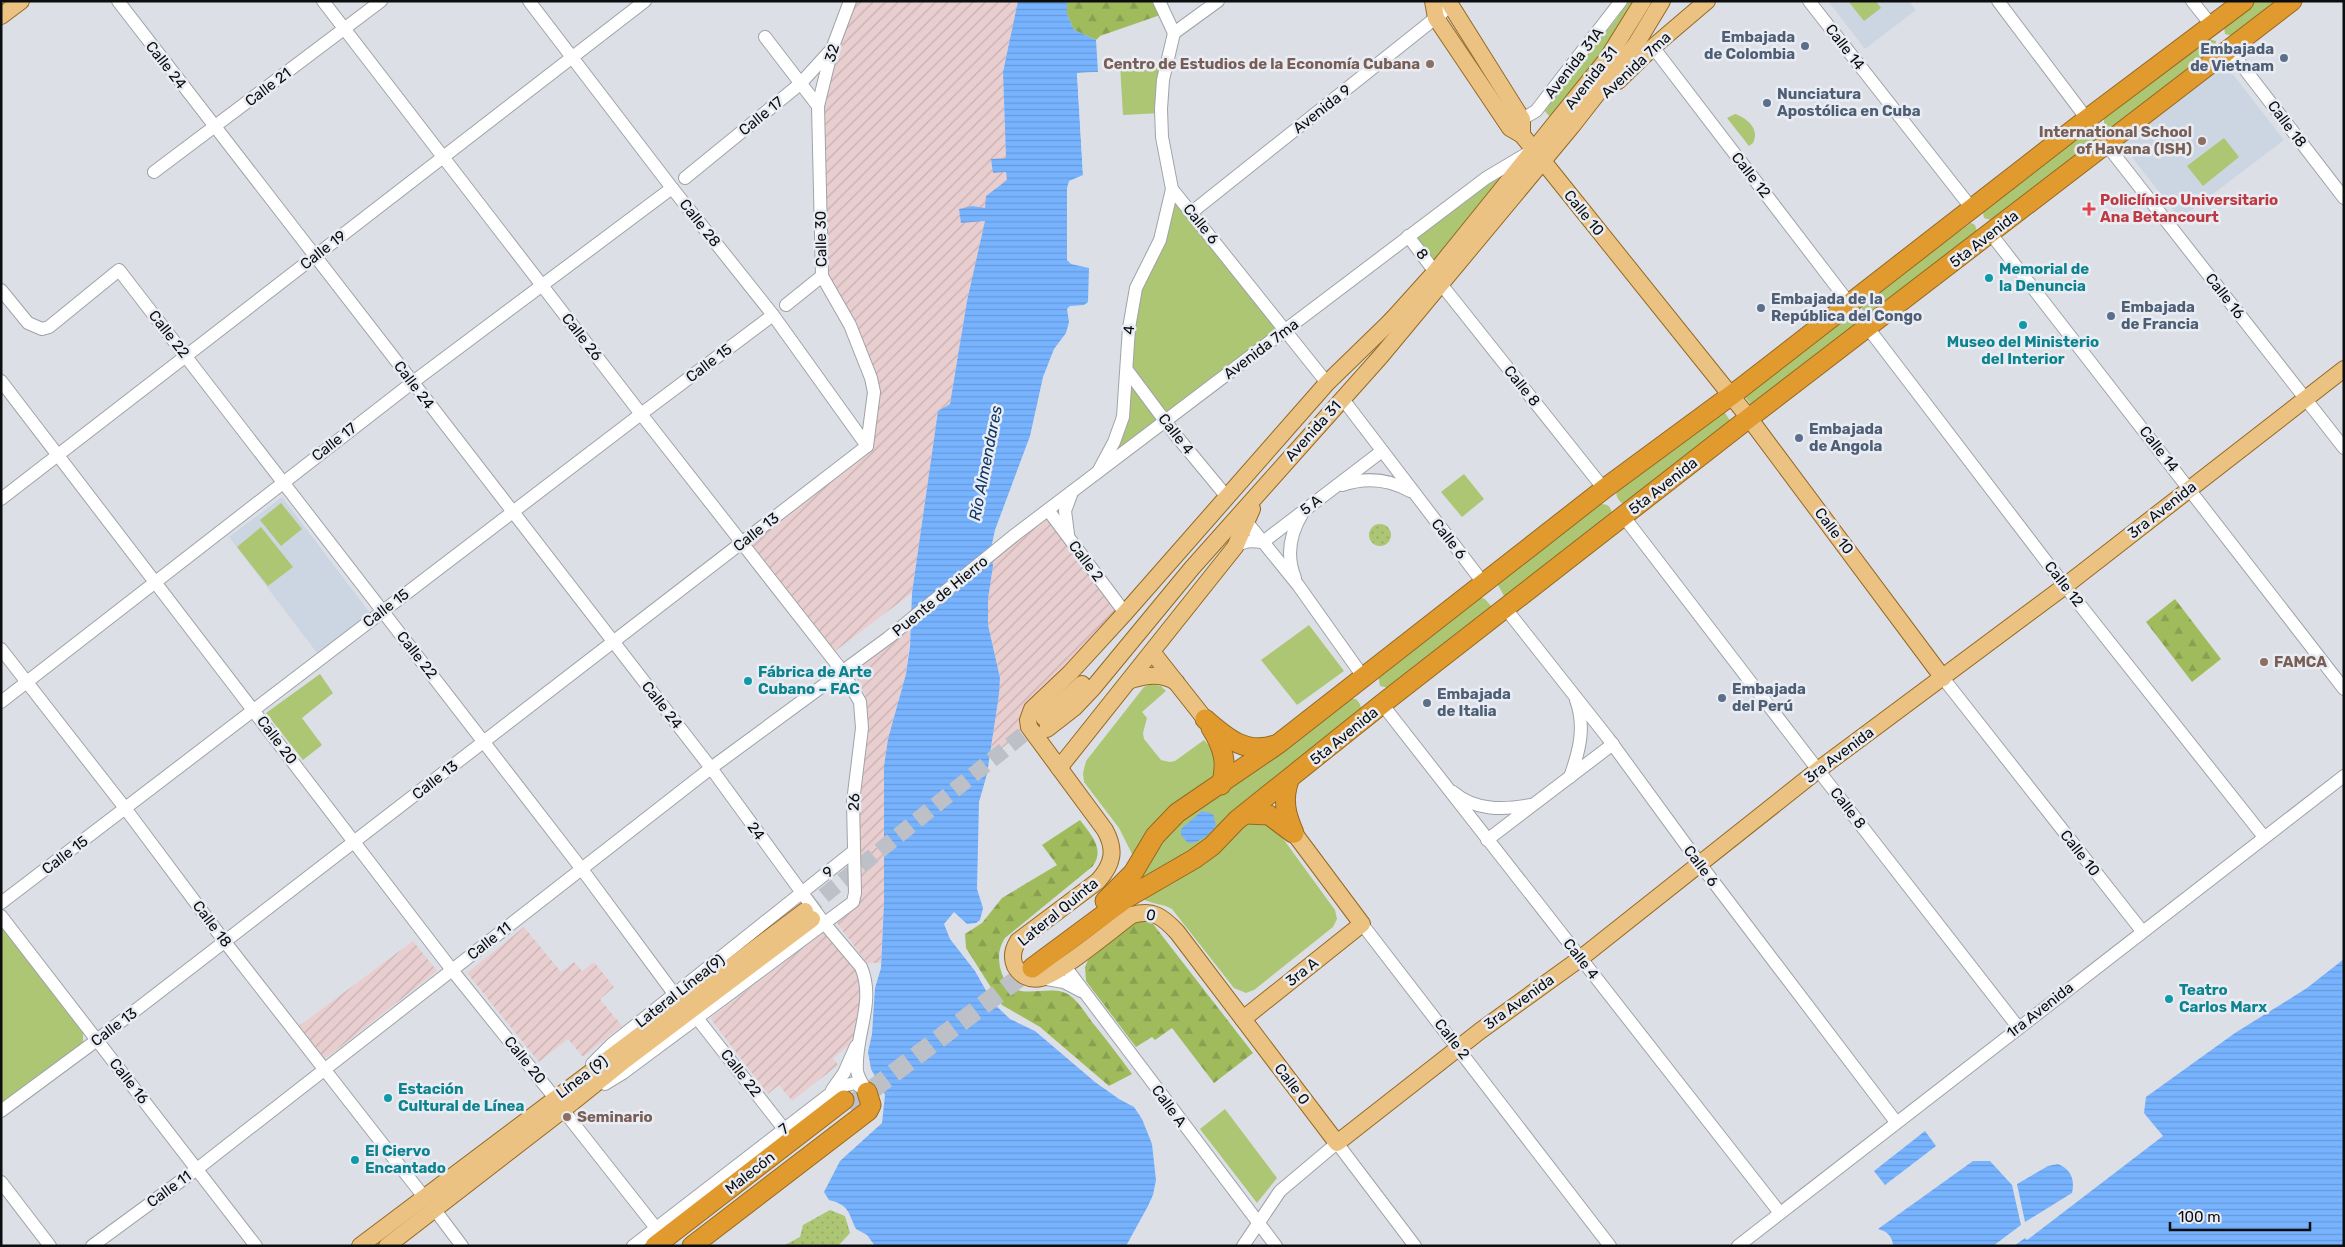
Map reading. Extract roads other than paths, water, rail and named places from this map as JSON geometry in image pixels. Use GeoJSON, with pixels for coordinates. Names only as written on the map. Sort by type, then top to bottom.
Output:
{"type":"FeatureCollection","features":[{"type":"Feature","properties":{"kind":"highway","name":"5ta Avenida"},"geometry":{"type":"LineString","coordinates":[[1033,969],[1113,895],[1133,873],[1155,836],[1167,822],[1278,744],[1604,489],[1973,210],[2088,119],[2244,1]]}},
{"type":"Feature","properties":{"kind":"highway","name":"5ta Avenida"},"geometry":{"type":"LineString","coordinates":[[1033,969],[1125,900],[1194,859],[1212,846],[1245,814],[1382,704],[1749,418],[2292,1]]}},
{"type":"Feature","properties":{"kind":"highway"},"geometry":{"type":"LineString","coordinates":[[1205,719],[1234,743],[1264,748],[1278,744]]}},
{"type":"Feature","properties":{"kind":"highway"},"geometry":{"type":"LineString","coordinates":[[1205,719],[1223,749],[1225,763],[1221,785]]}},
{"type":"Feature","properties":{"kind":"highway"},"geometry":{"type":"LineString","coordinates":[[1289,780],[1284,800],[1287,817],[1294,833]]}},
{"type":"Feature","properties":{"kind":"highway"},"geometry":{"type":"LineString","coordinates":[[1245,814],[1269,815],[1294,833]]}},
{"type":"Feature","properties":{"kind":"highway"},"geometry":{"type":"LineString","coordinates":[[692,1246],[868,1111],[870,1105],[867,1092]]}},
{"type":"Feature","properties":{"kind":"highway","name":"Malecón"},"geometry":{"type":"LineString","coordinates":[[656,1237],[840,1100]]}},
{"type":"Feature","properties":{"kind":"highway","name":"Malecón"},"geometry":{"type":"LineString","coordinates":[[668,1246],[840,1100]]}},
{"type":"Feature","properties":{"kind":"main road"},"geometry":{"type":"LineString","coordinates":[[1,16],[21,1]]}},
{"type":"Feature","properties":{"kind":"main road"},"geometry":{"type":"LineString","coordinates":[[1433,1],[1436,18]]}},
{"type":"Feature","properties":{"kind":"main road","name":"Avenida 31"},"geometry":{"type":"LineString","coordinates":[[1043,731],[1074,708],[1093,688],[1192,568],[1342,398],[1538,155],[1607,59],[1643,1]]}},
{"type":"Feature","properties":{"kind":"main road","name":"Avenida 31"},"geometry":{"type":"LineString","coordinates":[[1538,155],[1572,126],[1636,44],[1662,1]]}},
{"type":"Feature","properties":{"kind":"main road","name":"Avenida 7ma"},"geometry":{"type":"LineString","coordinates":[[1607,59],[1636,44],[1704,3]]}},
{"type":"Feature","properties":{"kind":"main road","name":"Avenida 7ma"},"geometry":{"type":"LineString","coordinates":[[1572,126],[1653,47],[1704,3]]}},
{"type":"Feature","properties":{"kind":"main road","name":"Calle 10"},"geometry":{"type":"LineString","coordinates":[[1450,4],[1538,155],[1749,418],[1943,678]]}},
{"type":"Feature","properties":{"kind":"main road","name":"Calle 10"},"geometry":{"type":"LineString","coordinates":[[1436,18],[1510,128],[1522,127]]}},
{"type":"Feature","properties":{"kind":"main road","name":"Avenida 31"},"geometry":{"type":"LineString","coordinates":[[1043,731],[1223,513],[1396,316],[1438,278]]}},
{"type":"Feature","properties":{"kind":"main road"},"geometry":{"type":"LineString","coordinates":[[1079,744],[1059,747],[1043,731],[1029,727],[1028,720],[1032,709],[1070,673],[1125,613],[1328,383],[1396,316]]}},
{"type":"Feature","properties":{"kind":"main road","name":"3ra Avenida"},"geometry":{"type":"LineString","coordinates":[[1337,1142],[1459,1048],[1581,958],[1818,770],[2065,586],[2344,369]]}},
{"type":"Feature","properties":{"kind":"main road"},"geometry":{"type":"LineString","coordinates":[[1060,768],[1153,653],[1235,547],[1246,520],[1275,474]]}},
{"type":"Feature","properties":{"kind":"main road"},"geometry":{"type":"LineString","coordinates":[[1153,653],[1205,719]]}},
{"type":"Feature","properties":{"kind":"main road"},"geometry":{"type":"LineString","coordinates":[[1131,680],[1157,675],[1167,677],[1176,682]]}},
{"type":"Feature","properties":{"kind":"main road"},"geometry":{"type":"LineString","coordinates":[[1043,731],[1060,768],[1070,783]]}},
{"type":"Feature","properties":{"kind":"main road"},"geometry":{"type":"LineString","coordinates":[[1070,783],[1070,765],[1079,744]]}},
{"type":"Feature","properties":{"kind":"main road","name":"Lateral Quinta"},"geometry":{"type":"LineString","coordinates":[[1033,969],[1027,977],[1016,968],[1012,954],[1018,941],[1082,893],[1106,872],[1113,854],[1110,838],[1070,783]]}},
{"type":"Feature","properties":{"kind":"main road","name":"Calle 2"},"geometry":{"type":"LineString","coordinates":[[1294,833],[1362,924]]}},
{"type":"Feature","properties":{"kind":"main road"},"geometry":{"type":"LineString","coordinates":[[1341,941],[1348,927],[1348,916],[1342,898]]}},
{"type":"Feature","properties":{"kind":"main road","name":"0"},"geometry":{"type":"LineString","coordinates":[[1064,965],[1132,915],[1148,912],[1157,914],[1168,923]]}},
{"type":"Feature","properties":{"kind":"main road","name":"Línea (9)"},"geometry":{"type":"LineString","coordinates":[[360,1246],[424,1197],[562,1101],[814,918]]}},
{"type":"Feature","properties":{"kind":"main road","name":"Calle 0"},"geometry":{"type":"LineString","coordinates":[[1168,923],[1337,1142]]}},
{"type":"Feature","properties":{"kind":"main road","name":"3ra A"},"geometry":{"type":"LineString","coordinates":[[1243,1019],[1362,924]]}},
{"type":"Feature","properties":{"kind":"main road"},"geometry":{"type":"LineString","coordinates":[[1033,969],[1064,965]]}},
{"type":"Feature","properties":{"kind":"main road"},"geometry":{"type":"LineString","coordinates":[[1226,997],[1238,1004],[1248,1005],[1270,997]]}},
{"type":"Feature","properties":{"kind":"main road","name":"Línea (9)"},"geometry":{"type":"LineString","coordinates":[[387,1246],[435,1210],[562,1101]]}},
{"type":"Feature","properties":{"kind":"street","name":"Calle 24"},"geometry":{"type":"LineString","coordinates":[[118,1],[710,768]]}},
{"type":"Feature","properties":{"kind":"street","name":"Calle 26"},"geometry":{"type":"LineString","coordinates":[[323,1],[542,287],[843,672]]}},
{"type":"Feature","properties":{"kind":"street","name":"Calle 21"},"geometry":{"type":"LineString","coordinates":[[154,172],[381,1]]}},
{"type":"Feature","properties":{"kind":"street","name":"Calle 28"},"geometry":{"type":"LineString","coordinates":[[529,1],[672,188],[773,315],[867,446]]}},
{"type":"Feature","properties":{"kind":"street","name":"Calle 19"},"geometry":{"type":"LineString","coordinates":[[1,499],[645,1]]}},
{"type":"Feature","properties":{"kind":"street","name":"32"},"geometry":{"type":"LineString","coordinates":[[818,106],[832,49],[850,1]]}},
{"type":"Feature","properties":{"kind":"street"},"geometry":{"type":"LineString","coordinates":[[1159,1],[1174,34],[1218,1]]}},
{"type":"Feature","properties":{"kind":"street","name":"Calle 14"},"geometry":{"type":"LineString","coordinates":[[1809,1],[1973,210]]}},
{"type":"Feature","properties":{"kind":"street"},"geometry":{"type":"LineString","coordinates":[[1998,1],[2088,119]]}},
{"type":"Feature","properties":{"kind":"street"},"geometry":{"type":"LineString","coordinates":[[2192,1],[2212,26]]}},
{"type":"Feature","properties":{"kind":"street","name":"Avenida 31A"},"geometry":{"type":"LineString","coordinates":[[1522,127],[1618,3]]}},
{"type":"Feature","properties":{"kind":"street","name":"Avenida 9"},"geometry":{"type":"LineString","coordinates":[[1192,212],[1436,18],[1450,4]]}},
{"type":"Feature","properties":{"kind":"street","name":"Calle 6"},"geometry":{"type":"LineString","coordinates":[[1174,34],[1163,80],[1160,109],[1162,137],[1172,189],[1328,383]]}},
{"type":"Feature","properties":{"kind":"street"},"geometry":{"type":"LineString","coordinates":[[765,37],[818,106]]}},
{"type":"Feature","properties":{"kind":"street","name":"Calle 12"},"geometry":{"type":"LineString","coordinates":[[1653,47],[1849,303]]}},
{"type":"Feature","properties":{"kind":"street","name":"Calle 17"},"geometry":{"type":"LineString","coordinates":[[685,178],[800,84],[832,49]]}},
{"type":"Feature","properties":{"kind":"street","name":"Calle 18"},"geometry":{"type":"LineString","coordinates":[[2230,50],[2344,198]]}},
{"type":"Feature","properties":{"kind":"street","name":"Calle 30"},"geometry":{"type":"LineString","coordinates":[[818,106],[822,276],[850,325],[871,378],[874,392],[867,446]]}},
{"type":"Feature","properties":{"kind":"street","name":"Calle 16"},"geometry":{"type":"LineString","coordinates":[[2106,144],[2344,448]]}},
{"type":"Feature","properties":{"kind":"street","name":"Avenida 7ma"},"geometry":{"type":"LineString","coordinates":[[993,554],[1016,534],[1486,178],[1538,155]]}},
{"type":"Feature","properties":{"kind":"street","name":"Calle 17"},"geometry":{"type":"LineString","coordinates":[[1,702],[413,382],[672,188]]}},
{"type":"Feature","properties":{"kind":"street","name":"4"},"geometry":{"type":"LineString","coordinates":[[1097,474],[1114,442],[1123,417],[1128,328],[1136,288],[1160,240],[1172,189]]}},
{"type":"Feature","properties":{"kind":"street","name":"Calle 14"},"geometry":{"type":"LineString","coordinates":[[1991,234],[2344,689]]}},
{"type":"Feature","properties":{"kind":"street","name":"8"},"geometry":{"type":"LineString","coordinates":[[1408,236],[1438,278]]}},
{"type":"Feature","properties":{"kind":"street","name":"Calle 22"},"geometry":{"type":"LineString","coordinates":[[1,290],[28,323],[42,329],[49,327],[119,270],[581,868],[675,995]]}},
{"type":"Feature","properties":{"kind":"street"},"geometry":{"type":"LineString","coordinates":[[786,305],[822,276]]}},
{"type":"Feature","properties":{"kind":"street","name":"Calle 8"},"geometry":{"type":"LineString","coordinates":[[1438,278],[1604,489]]}},
{"type":"Feature","properties":{"kind":"street","name":"Calle 15"},"geometry":{"type":"LineString","coordinates":[[1,903],[773,315]]}},
{"type":"Feature","properties":{"kind":"street","name":"Calle 12"},"geometry":{"type":"LineString","coordinates":[[1868,328],[2065,586],[2264,837]]}},
{"type":"Feature","properties":{"kind":"street","name":"Calle 4"},"geometry":{"type":"LineString","coordinates":[[1127,370],[1166,422],[1227,497]]}},
{"type":"Feature","properties":{"kind":"street","name":"Calle 20"},"geometry":{"type":"LineString","coordinates":[[1,381],[452,970],[562,1101],[656,1237]]}},
{"type":"Feature","properties":{"kind":"street","name":"Calle 6"},"geometry":{"type":"LineString","coordinates":[[1342,398],[1484,584]]}},
{"type":"Feature","properties":{"kind":"street","name":"Calle 13"},"geometry":{"type":"LineString","coordinates":[[1,1111],[225,942],[867,446]]}},
{"type":"Feature","properties":{"kind":"street","name":"5 A"},"geometry":{"type":"LineString","coordinates":[[1263,542],[1382,451]]}},
{"type":"Feature","properties":{"kind":"street","name":"Calle 6"},"geometry":{"type":"LineString","coordinates":[[1335,487],[1352,482],[1373,480],[1396,484],[1414,494]]}},
{"type":"Feature","properties":{"kind":"street"},"geometry":{"type":"LineString","coordinates":[[1070,539],[1065,524],[1065,511],[1072,492]]}},
{"type":"Feature","properties":{"kind":"street","name":"Calle 2"},"geometry":{"type":"LineString","coordinates":[[1048,510],[1125,613]]}},
{"type":"Feature","properties":{"kind":"street"},"geometry":{"type":"LineString","coordinates":[[1298,585],[1290,558],[1291,541],[1296,524],[1304,510]]}},
{"type":"Feature","properties":{"kind":"street","name":"Calle 8"},"geometry":{"type":"LineString","coordinates":[[1624,517],[2018,1027]]}},
{"type":"Feature","properties":{"kind":"street"},"geometry":{"type":"LineString","coordinates":[[1246,520],[1298,585],[1364,678]]}},
{"type":"Feature","properties":{"kind":"street"},"geometry":{"type":"LineString","coordinates":[[1235,547],[1240,543],[1250,541],[1263,542]]}},
{"type":"Feature","properties":{"kind":"street","name":"Puente de Hierro"},"geometry":{"type":"LineString","coordinates":[[888,638],[993,554]]}},
{"type":"Feature","properties":{"kind":"street","name":"Calle 6"},"geometry":{"type":"LineString","coordinates":[[1506,609],[1613,744],[1700,864],[1896,1122]]}},
{"type":"Feature","properties":{"kind":"street","name":"Calle 11"},"geometry":{"type":"LineString","coordinates":[[92,1246],[197,1169],[710,768],[888,638]]}},
{"type":"Feature","properties":{"kind":"street","name":"Calle 18"},"geometry":{"type":"LineString","coordinates":[[1,649],[125,808],[225,942],[424,1197]]}},
{"type":"Feature","properties":{"kind":"street","name":"26"},"geometry":{"type":"LineString","coordinates":[[814,918],[853,902],[855,893],[853,802],[862,728],[860,702],[843,672]]}},
{"type":"Feature","properties":{"kind":"street","name":"Calle 10"},"geometry":{"type":"LineString","coordinates":[[1943,678],[2142,931]]}},
{"type":"Feature","properties":{"kind":"street"},"geometry":{"type":"LineString","coordinates":[[1563,682],[1577,702],[1582,726],[1580,751],[1570,778]]}},
{"type":"Feature","properties":{"kind":"street","name":"Calle 4"},"geometry":{"type":"LineString","coordinates":[[1382,704],[1440,781],[1780,1213]]}},
{"type":"Feature","properties":{"kind":"street"},"geometry":{"type":"LineString","coordinates":[[1487,840],[1613,744]]}},
{"type":"Feature","properties":{"kind":"street","name":"24"},"geometry":{"type":"LineString","coordinates":[[710,768],[802,894]]}},
{"type":"Feature","properties":{"kind":"street","name":"1ra Avenida"},"geometry":{"type":"LineString","coordinates":[[1738,1246],[2344,776]]}},
{"type":"Feature","properties":{"kind":"street"},"geometry":{"type":"LineString","coordinates":[[1440,781],[1459,797],[1482,807],[1507,810],[1533,805]]}},
{"type":"Feature","properties":{"kind":"street","name":"9"},"geometry":{"type":"LineString","coordinates":[[802,894],[854,851]]}},
{"type":"Feature","properties":{"kind":"street"},"geometry":{"type":"LineString","coordinates":[[802,894],[814,918],[861,967],[864,975],[866,997],[857,1072],[867,1092]]}},
{"type":"Feature","properties":{"kind":"street","name":"Lateral Línea(9)"},"geometry":{"type":"LineString","coordinates":[[562,1101],[612,1044],[802,894]]}},
{"type":"Feature","properties":{"kind":"street","name":"Calle 16"},"geometry":{"type":"LineString","coordinates":[[1,916],[256,1246]]}},
{"type":"Feature","properties":{"kind":"street","name":"Lateral Línea(9)"},"geometry":{"type":"LineString","coordinates":[[562,1101],[623,1073],[697,1018],[814,918]]}},
{"type":"Feature","properties":{"kind":"street","name":"Calle 2"},"geometry":{"type":"LineString","coordinates":[[1362,924],[1610,1246]]}},
{"type":"Feature","properties":{"kind":"street","name":"Calle A"},"geometry":{"type":"LineString","coordinates":[[1064,965],[1276,1246]]}},
{"type":"Feature","properties":{"kind":"street"},"geometry":{"type":"LineString","coordinates":[[1033,969],[1064,982],[1088,996]]}},
{"type":"Feature","properties":{"kind":"street","name":"Calle 22"},"geometry":{"type":"LineString","coordinates":[[697,1018],[784,1129]]}},
{"type":"Feature","properties":{"kind":"street"},"geometry":{"type":"LineString","coordinates":[[840,1100],[844,1073],[863,1025]]}},
{"type":"Feature","properties":{"kind":"street","name":"7"},"geometry":{"type":"LineString","coordinates":[[633,1246],[656,1237],[784,1129],[840,1100],[839,1086],[852,1083],[867,1092]]}},
{"type":"Feature","properties":{"kind":"street"},"geometry":{"type":"LineString","coordinates":[[1243,1246],[1257,1222],[1280,1191],[1337,1142]]}},
{"type":"Feature","properties":{"kind":"street","name":"Calle 0"},"geometry":{"type":"LineString","coordinates":[[1337,1142],[1416,1246]]}},
{"type":"Feature","properties":{"kind":"street"},"geometry":{"type":"LineString","coordinates":[[1,1182],[50,1246]]}},
{"type":"Feature","properties":{"kind":"street"},"geometry":{"type":"LineString","coordinates":[[435,1210],[462,1246]]}},
{"type":"Feature","properties":{"kind":"water","name":"Río Almendares"},"geometry":{"type":"Polygon","coordinates":[[[1018,1],[1067,1],[1067,14],[1074,30],[1096,40],[1098,72],[1077,73],[1083,175],[1069,181],[1067,188],[1067,260],[1071,264],[1089,268],[1088,302],[1084,305],[1070,306],[1067,309],[1069,322],[1066,333],[1054,349],[1043,377],[1030,436],[995,530],[991,548],[993,566],[988,599],[988,625],[1000,678],[987,774],[979,802],[977,889],[983,908],[980,920],[976,923],[967,924],[954,912],[944,924],[950,939],[975,971],[993,1003],[1010,1019],[1035,1031],[1095,1082],[1134,1107],[1142,1119],[1152,1144],[1156,1180],[1153,1195],[1148,1206],[1126,1246],[875,1246],[867,1235],[856,1229],[845,1207],[829,1200],[824,1192],[840,1161],[882,1123],[885,1095],[871,1069],[868,1052],[872,1034],[875,988],[881,968],[884,902],[884,766],[888,739],[906,674],[910,646],[912,593],[938,411],[950,404],[967,301],[985,221],[961,223],[959,209],[972,206],[985,208],[986,196],[1007,180],[1006,172],[993,173],[991,159],[1006,158],[1003,72],[1018,1]]]}},
{"type":"Feature","properties":{"kind":"water"},"geometry":{"type":"Polygon","coordinates":[[[1202,811],[1213,814],[1216,825],[1204,838],[1188,843],[1181,835],[1181,829],[1202,811]]]}},
{"type":"Feature","properties":{"kind":"water"},"geometry":{"type":"Polygon","coordinates":[[[2344,959],[2344,1246],[2014,1246],[2025,1238],[2027,1240],[2163,1136],[2144,1113],[2146,1097],[2235,1033],[2307,988],[2344,959]]]}},
{"type":"Feature","properties":{"kind":"water"},"geometry":{"type":"Polygon","coordinates":[[[1925,1131],[1936,1146],[1885,1185],[1874,1171],[1925,1131]]]}},
{"type":"Feature","properties":{"kind":"water"},"geometry":{"type":"Polygon","coordinates":[[[1973,1161],[1990,1161],[2012,1185],[2021,1225],[1993,1246],[1893,1246],[1892,1239],[1888,1234],[1878,1229],[1973,1161]]]}},
{"type":"Feature","properties":{"kind":"water"},"geometry":{"type":"Polygon","coordinates":[[[2058,1164],[2066,1169],[2071,1176],[2073,1184],[2072,1193],[2025,1222],[2017,1184],[2048,1166],[2058,1164]]]}},
{"type":"Feature","properties":{"kind":"tunnel"},"geometry":{"type":"LineString","coordinates":[[805,911],[1041,720]]}},
{"type":"Feature","properties":{"kind":"tunnel"},"geometry":{"type":"LineString","coordinates":[[849,1107],[1032,968]]}},
{"type":"Feature","properties":{"kind":"place","name":"Embajada de Colombia"},"geometry":{"type":"Point","coordinates":[1805,46]}},
{"type":"Feature","properties":{"kind":"place","name":"Embajada de Vietnam"},"geometry":{"type":"Point","coordinates":[2284,58]}},
{"type":"Feature","properties":{"kind":"place","name":"Centro de Estudios de la Economía Cubana"},"geometry":{"type":"Point","coordinates":[1430,64]}},
{"type":"Feature","properties":{"kind":"place","name":"Nunciatura Apostólica en Cuba"},"geometry":{"type":"Point","coordinates":[1767,103]}},
{"type":"Feature","properties":{"kind":"place","name":"International School of Havana (ISH)"},"geometry":{"type":"Point","coordinates":[2202,141]}},
{"type":"Feature","properties":{"kind":"place","name":"Policlínico Universitario Ana Betancourt"},"geometry":{"type":"Point","coordinates":[2089,209]}},
{"type":"Feature","properties":{"kind":"place","name":"Memorial de la Denuncia"},"geometry":{"type":"Point","coordinates":[1989,278]}},
{"type":"Feature","properties":{"kind":"place","name":"Embajada de la República del Congo"},"geometry":{"type":"Point","coordinates":[1761,308]}},
{"type":"Feature","properties":{"kind":"place","name":"Embajada de Francia"},"geometry":{"type":"Point","coordinates":[2111,316]}},
{"type":"Feature","properties":{"kind":"place","name":"Museo del Ministerio del Interior"},"geometry":{"type":"Point","coordinates":[2023,325]}},
{"type":"Feature","properties":{"kind":"place","name":"Embajada de Angola"},"geometry":{"type":"Point","coordinates":[1799,438]}},
{"type":"Feature","properties":{"kind":"place","name":"FAMCA"},"geometry":{"type":"Point","coordinates":[2264,662]}},
{"type":"Feature","properties":{"kind":"place","name":"Fábrica de Arte Cubano – FAC"},"geometry":{"type":"Point","coordinates":[748,681]}},
{"type":"Feature","properties":{"kind":"place","name":"Embajada del Perú"},"geometry":{"type":"Point","coordinates":[1722,698]}},
{"type":"Feature","properties":{"kind":"place","name":"Embajada de Italia"},"geometry":{"type":"Point","coordinates":[1427,703]}},
{"type":"Feature","properties":{"kind":"place","name":"Teatro Carlos Marx"},"geometry":{"type":"Point","coordinates":[2169,999]}},
{"type":"Feature","properties":{"kind":"place","name":"Estación Cultural de Línea"},"geometry":{"type":"Point","coordinates":[388,1098]}},
{"type":"Feature","properties":{"kind":"place","name":"Seminario"},"geometry":{"type":"Point","coordinates":[567,1117]}},
{"type":"Feature","properties":{"kind":"place","name":"El Ciervo Encantado"},"geometry":{"type":"Point","coordinates":[355,1160]}}]}
